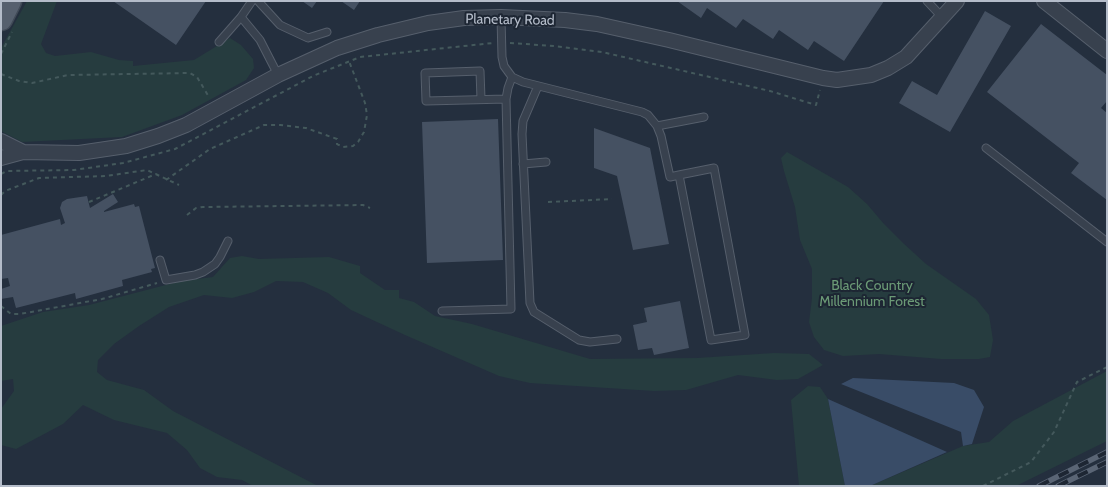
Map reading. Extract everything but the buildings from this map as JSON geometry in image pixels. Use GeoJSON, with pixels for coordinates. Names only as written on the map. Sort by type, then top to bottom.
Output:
{"type":"FeatureCollection","features":[{"type":"Feature","properties":{"kind":"main road"},"geometry":{"type":"LineString","coordinates":[[1,19],[10,1]]}},
{"type":"Feature","properties":{"kind":"street","name":"Planetary Road"},"geometry":{"type":"LineString","coordinates":[[1,158],[23,152],[79,153],[126,146],[186,125],[278,75],[336,48],[378,34],[428,23],[464,18],[502,17],[565,20],[605,26],[669,40],[823,78],[854,79],[888,68],[906,57],[956,1]]}},
{"type":"Feature","properties":{"kind":"street"},"geometry":{"type":"LineString","coordinates":[[1044,1],[1107,51]]}},
{"type":"Feature","properties":{"kind":"street","name":"Planetary Road"},"geometry":{"type":"LineString","coordinates":[[1,141],[23,152]]}},
{"type":"Feature","properties":{"kind":"lane"},"geometry":{"type":"LineString","coordinates":[[219,42],[252,1]]}},
{"type":"Feature","properties":{"kind":"lane"},"geometry":{"type":"LineString","coordinates":[[258,1],[280,25],[308,38],[327,32]]}},
{"type":"Feature","properties":{"kind":"lane"},"geometry":{"type":"LineString","coordinates":[[926,1],[942,17]]}},
{"type":"Feature","properties":{"kind":"lane"},"geometry":{"type":"LineString","coordinates":[[241,16],[260,40],[278,75]]}},
{"type":"Feature","properties":{"kind":"lane"},"geometry":{"type":"LineString","coordinates":[[502,17],[502,56],[504,66],[512,77],[538,86],[648,115],[657,126],[661,136],[670,177],[714,168],[745,335],[711,340],[680,175]]}},
{"type":"Feature","properties":{"kind":"lane"},"geometry":{"type":"LineString","coordinates":[[481,99],[480,71],[425,73],[426,101],[506,99]]}},
{"type":"Feature","properties":{"kind":"lane"},"geometry":{"type":"LineString","coordinates":[[442,311],[511,309],[506,99],[512,77]]}},
{"type":"Feature","properties":{"kind":"lane"},"geometry":{"type":"LineString","coordinates":[[538,86],[523,121],[523,164],[530,303],[534,312],[578,340],[590,342],[617,338]]}},
{"type":"Feature","properties":{"kind":"lane"},"geometry":{"type":"LineString","coordinates":[[657,126],[704,117]]}},
{"type":"Feature","properties":{"kind":"lane"},"geometry":{"type":"LineString","coordinates":[[986,148],[1107,242]]}},
{"type":"Feature","properties":{"kind":"lane"},"geometry":{"type":"LineString","coordinates":[[523,164],[546,162]]}},
{"type":"Feature","properties":{"kind":"lane"},"geometry":{"type":"LineString","coordinates":[[160,260],[166,280],[194,275],[210,269],[220,257],[228,241]]}},
{"type":"Feature","properties":{"kind":"path"},"geometry":{"type":"LineString","coordinates":[[166,180],[210,149],[261,126],[280,125],[306,128],[337,139],[338,144],[343,147],[353,146],[364,132],[367,115],[365,103],[349,61]]}},
{"type":"Feature","properties":{"kind":"path"},"geometry":{"type":"LineString","coordinates":[[1,74],[18,81],[32,82],[68,75],[190,73],[197,77],[215,110]]}},
{"type":"Feature","properties":{"kind":"path"},"geometry":{"type":"LineString","coordinates":[[816,105],[823,78]]}},
{"type":"Feature","properties":{"kind":"path"},"geometry":{"type":"LineString","coordinates":[[1,195],[5,191],[38,178],[106,176],[147,170],[179,185]]}},
{"type":"Feature","properties":{"kind":"path"},"geometry":{"type":"LineString","coordinates":[[88,202],[156,174]]}},
{"type":"Feature","properties":{"kind":"path"},"geometry":{"type":"LineString","coordinates":[[548,202],[612,198]]}},
{"type":"Feature","properties":{"kind":"path"},"geometry":{"type":"LineString","coordinates":[[187,214],[196,208],[203,207],[363,205],[370,208]]}},
{"type":"Feature","properties":{"kind":"path"},"geometry":{"type":"LineString","coordinates":[[1,306],[11,314],[20,314],[102,299],[166,280]]}},
{"type":"Feature","properties":{"kind":"path"},"geometry":{"type":"LineString","coordinates":[[983,486],[1031,462],[1054,432],[1077,382],[1107,367]]}},
{"type":"Feature","properties":{"kind":"green space"},"geometry":{"type":"Polygon","coordinates":[[[27,1],[57,1],[41,44],[46,53],[55,56],[91,52],[119,60],[133,61],[133,66],[194,60],[230,38],[241,45],[253,59],[254,68],[246,80],[182,115],[122,137],[22,142],[1,131],[1,48],[27,1]]]}},
{"type":"Feature","properties":{"kind":"green space","name":"Black Country Millennium Forest"},"geometry":{"type":"Polygon","coordinates":[[[787,152],[848,187],[926,264],[976,299],[989,315],[993,340],[990,357],[979,359],[941,359],[879,354],[843,356],[824,350],[814,337],[809,322],[812,298],[812,269],[800,240],[795,207],[781,158],[787,152]]]}},
{"type":"Feature","properties":{"kind":"green space"},"geometry":{"type":"Polygon","coordinates":[[[242,256],[259,259],[329,257],[360,266],[360,273],[385,290],[399,290],[399,298],[414,302],[435,316],[472,324],[590,359],[697,358],[774,353],[809,354],[823,365],[798,379],[777,380],[738,375],[686,390],[654,391],[530,383],[499,376],[405,335],[351,310],[328,293],[303,282],[276,281],[254,292],[232,298],[204,295],[169,307],[114,344],[98,360],[97,372],[107,380],[144,390],[173,411],[318,486],[253,486],[242,480],[217,477],[200,468],[187,450],[167,433],[114,420],[83,405],[63,424],[16,449],[1,445],[1,409],[14,391],[13,379],[1,381],[1,326],[43,312],[89,305],[181,281],[213,277],[230,258],[242,256]]]}},
{"type":"Feature","properties":{"kind":"green space"},"geometry":{"type":"Polygon","coordinates":[[[1107,371],[1107,441],[1016,486],[870,486],[963,446],[989,442],[1013,421],[1107,371]]]}},
{"type":"Feature","properties":{"kind":"green space"},"geometry":{"type":"Polygon","coordinates":[[[808,386],[820,387],[828,399],[845,486],[799,486],[791,400],[808,386]]]}},
{"type":"Feature","properties":{"kind":"water"},"geometry":{"type":"Polygon","coordinates":[[[853,378],[954,383],[974,390],[984,407],[972,444],[963,446],[961,432],[841,384],[853,378]]]}},
{"type":"Feature","properties":{"kind":"water"},"geometry":{"type":"Polygon","coordinates":[[[828,399],[947,452],[870,486],[845,486],[828,399]]]}},
{"type":"Feature","properties":{"kind":"railway"},"geometry":{"type":"LineString","coordinates":[[1039,486],[1107,452]]}},
{"type":"Feature","properties":{"kind":"railway"},"geometry":{"type":"LineString","coordinates":[[1058,486],[1107,462]]}}]}
